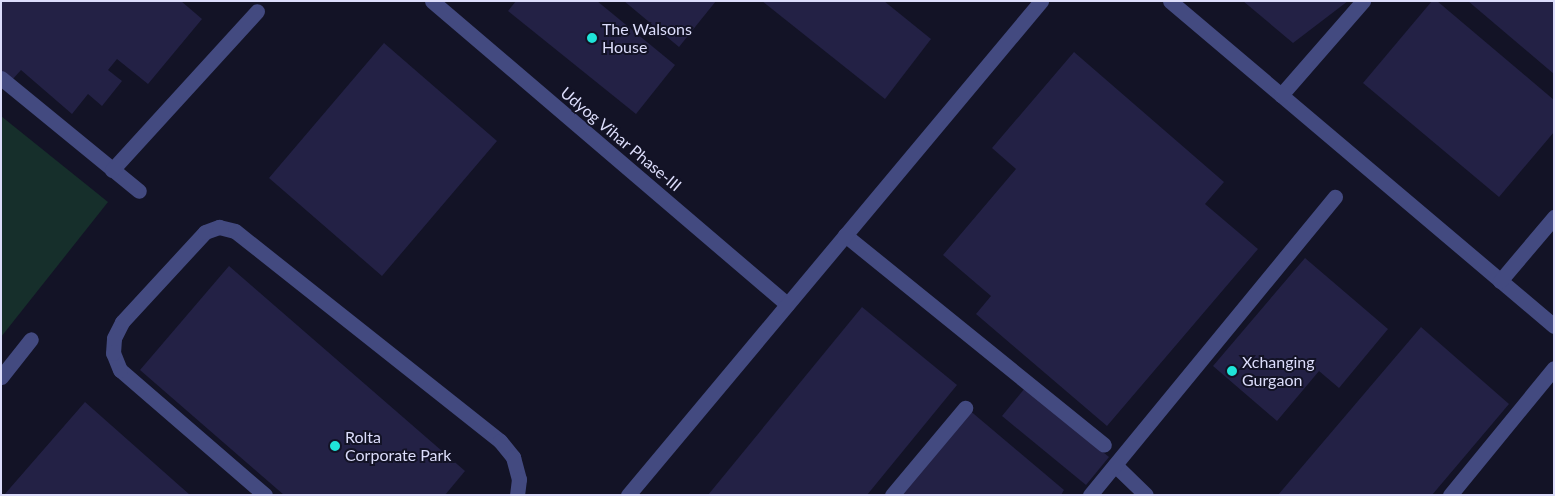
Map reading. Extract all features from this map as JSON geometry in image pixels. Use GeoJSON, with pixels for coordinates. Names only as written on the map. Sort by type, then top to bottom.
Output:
{"type":"FeatureCollection","features":[{"type":"Feature","properties":{"kind":"lane"},"geometry":{"type":"LineString","coordinates":[[628,495],[1041,1]]}},
{"type":"Feature","properties":{"kind":"lane"},"geometry":{"type":"LineString","coordinates":[[1170,1],[1554,326]]}},
{"type":"Feature","properties":{"kind":"lane"},"geometry":{"type":"LineString","coordinates":[[1281,95],[1363,1]]}},
{"type":"Feature","properties":{"kind":"lane","name":"Udyog Vihar Phase-III"},"geometry":{"type":"LineString","coordinates":[[435,2],[788,304]]}},
{"type":"Feature","properties":{"kind":"lane"},"geometry":{"type":"LineString","coordinates":[[112,170],[257,11]]}},
{"type":"Feature","properties":{"kind":"lane"},"geometry":{"type":"LineString","coordinates":[[1,78],[139,191]]}},
{"type":"Feature","properties":{"kind":"lane"},"geometry":{"type":"LineString","coordinates":[[1090,495],[1334,197]]}},
{"type":"Feature","properties":{"kind":"lane"},"geometry":{"type":"LineString","coordinates":[[1500,281],[1554,217]]}},
{"type":"Feature","properties":{"kind":"lane"},"geometry":{"type":"LineString","coordinates":[[265,495],[120,370],[112,353],[114,338],[122,322],[205,232],[219,227],[235,231],[500,441],[513,457],[519,479],[517,495]]}},
{"type":"Feature","properties":{"kind":"lane"},"geometry":{"type":"LineString","coordinates":[[845,235],[1104,445]]}},
{"type":"Feature","properties":{"kind":"lane"},"geometry":{"type":"LineString","coordinates":[[1,377],[31,339]]}},
{"type":"Feature","properties":{"kind":"lane"},"geometry":{"type":"LineString","coordinates":[[1450,495],[1554,368]]}},
{"type":"Feature","properties":{"kind":"lane"},"geometry":{"type":"LineString","coordinates":[[892,495],[965,408]]}},
{"type":"Feature","properties":{"kind":"lane"},"geometry":{"type":"LineString","coordinates":[[1115,466],[1146,495]]}},
{"type":"Feature","properties":{"kind":"green space"},"geometry":{"type":"Polygon","coordinates":[[[1,116],[108,202],[1,337],[1,116]]]}},
{"type":"Feature","properties":{"kind":"building"},"geometry":{"type":"Polygon","coordinates":[[[1,1],[181,1],[202,19],[148,84],[117,59],[108,70],[122,81],[102,106],[88,94],[72,114],[21,70],[12,80],[1,72],[1,1]]]}},
{"type":"Feature","properties":{"kind":"building","name":"The Walsons House"},"geometry":{"type":"Polygon","coordinates":[[[516,1],[597,1],[675,65],[636,114],[508,11],[516,1]]]}},
{"type":"Feature","properties":{"kind":"building"},"geometry":{"type":"Polygon","coordinates":[[[624,1],[716,1],[679,47],[624,1]]]}},
{"type":"Feature","properties":{"kind":"building"},"geometry":{"type":"Polygon","coordinates":[[[762,1],[884,1],[931,39],[885,99],[762,1]]]}},
{"type":"Feature","properties":{"kind":"building"},"geometry":{"type":"Polygon","coordinates":[[[1243,1],[1348,1],[1293,43],[1243,1]]]}},
{"type":"Feature","properties":{"kind":"building"},"geometry":{"type":"Polygon","coordinates":[[[1432,1],[1437,1],[1554,100],[1554,132],[1499,197],[1363,83],[1432,1]]]}},
{"type":"Feature","properties":{"kind":"building"},"geometry":{"type":"Polygon","coordinates":[[[1468,1],[1554,1],[1554,74],[1468,1]]]}},
{"type":"Feature","properties":{"kind":"building"},"geometry":{"type":"Polygon","coordinates":[[[384,43],[497,141],[382,276],[269,178],[384,43]]]}},
{"type":"Feature","properties":{"kind":"building"},"geometry":{"type":"Polygon","coordinates":[[[1074,52],[1224,182],[1205,204],[1258,249],[1107,426],[976,314],[991,296],[943,255],[1016,169],[992,148],[1074,52]]]}},
{"type":"Feature","properties":{"kind":"building"},"geometry":{"type":"Polygon","coordinates":[[[1305,258],[1388,329],[1339,388],[1319,371],[1277,421],[1213,366],[1305,258]]]}},
{"type":"Feature","properties":{"kind":"building"},"geometry":{"type":"Polygon","coordinates":[[[229,266],[465,471],[445,495],[284,495],[140,370],[229,266]]]}},
{"type":"Feature","properties":{"kind":"building"},"geometry":{"type":"Polygon","coordinates":[[[862,307],[957,385],[867,495],[708,495],[862,307]]]}},
{"type":"Feature","properties":{"kind":"building"},"geometry":{"type":"Polygon","coordinates":[[[1421,327],[1509,404],[1432,495],[1278,495],[1421,327]]]}},
{"type":"Feature","properties":{"kind":"building"},"geometry":{"type":"Polygon","coordinates":[[[1025,388],[1109,457],[1086,485],[1002,416],[1025,388]]]}},
{"type":"Feature","properties":{"kind":"building"},"geometry":{"type":"Polygon","coordinates":[[[85,402],[190,495],[4,495],[85,402]]]}},
{"type":"Feature","properties":{"kind":"building"},"geometry":{"type":"Polygon","coordinates":[[[968,409],[1064,490],[1061,495],[897,495],[968,409]]]}},
{"type":"Feature","properties":{"kind":"place","name":"The Walsons House"},"geometry":{"type":"Point","coordinates":[592,38]}},
{"type":"Feature","properties":{"kind":"place","name":"Xchanging Gurgaon"},"geometry":{"type":"Point","coordinates":[1232,371]}},
{"type":"Feature","properties":{"kind":"place","name":"Rolta Corporate Park"},"geometry":{"type":"Point","coordinates":[335,446]}}]}
